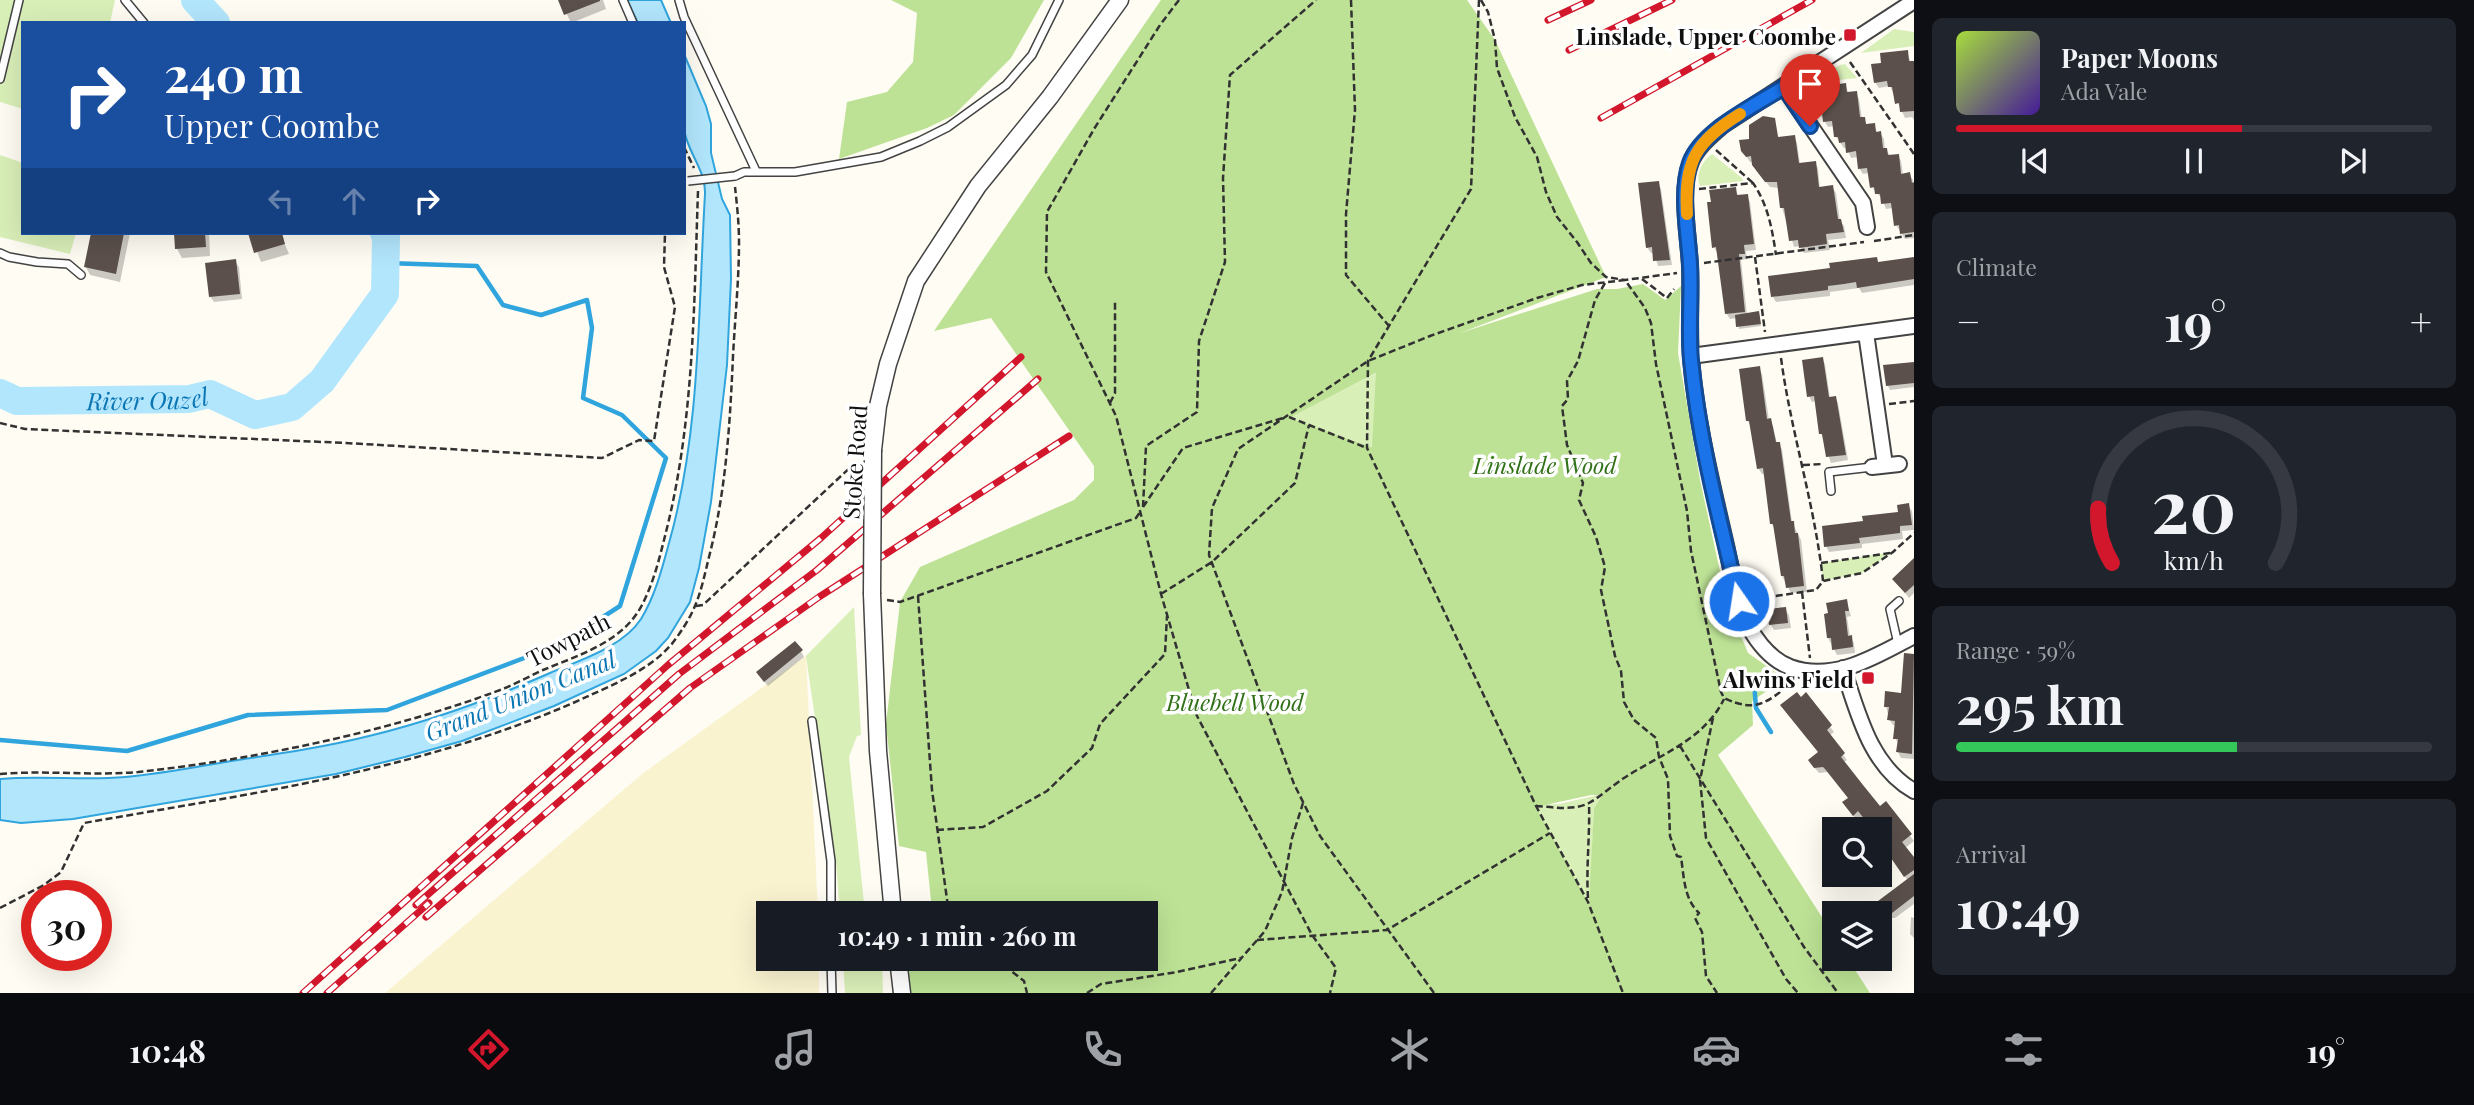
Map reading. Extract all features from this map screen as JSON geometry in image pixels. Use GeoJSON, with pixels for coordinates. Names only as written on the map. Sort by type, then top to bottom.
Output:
{"type":"FeatureCollection","features":[{"type":"Feature","properties":{"kind":"street"},"geometry":{"type":"LineString","coordinates":[[1914,1],[1722,126],[1706,141],[1690,163],[1686,190],[1687,268],[1695,391],[1711,481],[1739,601],[1749,626],[1770,655],[1789,667],[1829,673],[1872,658],[1914,636]]}},
{"type":"Feature","properties":{"kind":"street","name":"Stoke Road"},"geometry":{"type":"LineString","coordinates":[[892,901],[878,751],[871,596],[873,450],[878,406],[888,364],[916,281],[978,186],[1050,97],[1114,2]]}},
{"type":"Feature","properties":{"kind":"street"},"geometry":{"type":"LineString","coordinates":[[1784,87],[1863,203],[1867,227]]}},
{"type":"Feature","properties":{"kind":"street"},"geometry":{"type":"LineString","coordinates":[[1691,356],[1914,326]]}},
{"type":"Feature","properties":{"kind":"street"},"geometry":{"type":"LineString","coordinates":[[1866,333],[1885,465]]}},
{"type":"Feature","properties":{"kind":"street"},"geometry":{"type":"LineString","coordinates":[[1843,668],[1865,732],[1880,759],[1898,782],[1914,791]]}},
{"type":"Feature","properties":{"kind":"street"},"geometry":{"type":"LineString","coordinates":[[899,971],[902,993]]}},
{"type":"Feature","properties":{"kind":"lane"},"geometry":{"type":"LineString","coordinates":[[0,79],[19,0]]}},
{"type":"Feature","properties":{"kind":"lane"},"geometry":{"type":"LineString","coordinates":[[125,0],[142,21]]}},
{"type":"Feature","properties":{"kind":"lane"},"geometry":{"type":"LineString","coordinates":[[623,0],[632,21]]}},
{"type":"Feature","properties":{"kind":"lane"},"geometry":{"type":"LineString","coordinates":[[679,0],[686,21]]}},
{"type":"Feature","properties":{"kind":"lane"},"geometry":{"type":"LineString","coordinates":[[689,179],[734,176],[744,172],[795,172],[881,156],[920,141],[948,127],[1006,85],[1032,55],[1059,0]]}},
{"type":"Feature","properties":{"kind":"lane"},"geometry":{"type":"LineString","coordinates":[[686,21],[756,172]]}},
{"type":"Feature","properties":{"kind":"lane"},"geometry":{"type":"LineString","coordinates":[[0,253],[9,257],[68,264],[81,275]]}},
{"type":"Feature","properties":{"kind":"lane"},"geometry":{"type":"LineString","coordinates":[[1831,491],[1829,472],[1885,465]]}},
{"type":"Feature","properties":{"kind":"lane"},"geometry":{"type":"LineString","coordinates":[[1898,644],[1889,609],[1899,601]]}},
{"type":"Feature","properties":{"kind":"lane"},"geometry":{"type":"LineString","coordinates":[[812,721],[831,861],[831,901]]}},
{"type":"Feature","properties":{"kind":"lane"},"geometry":{"type":"LineString","coordinates":[[831,971],[832,993]]}},
{"type":"Feature","properties":{"kind":"path"},"geometry":{"type":"LineString","coordinates":[[1179,0],[1160,25],[1094,129],[1047,212],[1046,272],[1116,416],[1142,509],[1161,594],[1196,714],[1311,936],[1336,968],[1330,993]]}},
{"type":"Feature","properties":{"kind":"path"},"geometry":{"type":"LineString","coordinates":[[1142,509],[1146,446],[1197,412],[1199,341],[1225,261],[1223,178],[1230,75],[1317,0]]}},
{"type":"Feature","properties":{"kind":"path"},"geometry":{"type":"LineString","coordinates":[[1351,0],[1355,110],[1346,214],[1346,275],[1389,326]]}},
{"type":"Feature","properties":{"kind":"path"},"geometry":{"type":"LineString","coordinates":[[1480,0],[1472,189],[1368,361],[1367,448],[1536,806],[1588,902],[1623,993]]}},
{"type":"Feature","properties":{"kind":"path"},"geometry":{"type":"LineString","coordinates":[[1480,0],[1488,12],[1495,40],[1497,68],[1516,117],[1537,157],[1546,192],[1557,217],[1591,263],[1606,276],[1625,280],[1645,308],[1651,323],[1656,364],[1687,511],[1691,551],[1718,681],[1724,698],[1713,718],[1700,780],[1706,838],[1786,979],[1798,993]]}},
{"type":"Feature","properties":{"kind":"path"},"geometry":{"type":"LineString","coordinates":[[1841,49],[1914,154]]}},
{"type":"Feature","properties":{"kind":"path"},"geometry":{"type":"LineString","coordinates":[[1706,141],[1753,183],[1762,196],[1768,212],[1776,255]]}},
{"type":"Feature","properties":{"kind":"path"},"geometry":{"type":"LineString","coordinates":[[686,151],[694,166],[689,179]]}},
{"type":"Feature","properties":{"kind":"path"},"geometry":{"type":"LineString","coordinates":[[0,908],[44,885],[61,872],[85,823],[324,781],[396,764],[536,720],[606,688],[650,663],[676,640],[703,588],[720,514],[728,445],[739,240],[734,176]]}},
{"type":"Feature","properties":{"kind":"path"},"geometry":{"type":"LineString","coordinates":[[1686,190],[1753,183]]}},
{"type":"Feature","properties":{"kind":"path","name":"Towpath"},"geometry":{"type":"LineString","coordinates":[[0,774],[140,772],[275,750],[399,723],[505,688],[578,656],[614,637],[632,623],[654,577],[678,483],[692,340],[698,189]]}},
{"type":"Feature","properties":{"kind":"path"},"geometry":{"type":"LineString","coordinates":[[0,423],[24,429],[602,458],[639,440],[654,441],[675,307],[664,267],[665,235]]}},
{"type":"Feature","properties":{"kind":"path"},"geometry":{"type":"LineString","coordinates":[[1434,993],[1320,836],[1303,803],[1209,555],[1212,508],[1238,449],[1368,361],[1537,298],[1582,285],[1642,279],[1687,268],[1755,257],[1914,235]]}},
{"type":"Feature","properties":{"kind":"path"},"geometry":{"type":"LineString","coordinates":[[1755,257],[1773,345],[1803,465],[1823,581]]}},
{"type":"Feature","properties":{"kind":"path"},"geometry":{"type":"LineString","coordinates":[[1642,279],[1667,298],[1675,288]]}},
{"type":"Feature","properties":{"kind":"path"},"geometry":{"type":"LineString","coordinates":[[1605,283],[1595,300],[1578,361],[1567,381],[1568,399],[1562,406],[1567,445],[1583,483],[1579,500],[1596,537],[1605,567],[1601,590],[1615,656],[1621,671],[1624,702],[1634,720],[1656,738],[1659,757],[1668,779],[1670,836],[1677,856],[1681,857],[1687,896],[1692,907],[1699,913],[1695,918],[1702,932],[1706,976],[1717,993]]}},
{"type":"Feature","properties":{"kind":"path"},"geometry":{"type":"LineString","coordinates":[[1110,403],[1115,393],[1115,302]]}},
{"type":"Feature","properties":{"kind":"path"},"geometry":{"type":"LineString","coordinates":[[1877,405],[1914,401]]}},
{"type":"Feature","properties":{"kind":"path"},"geometry":{"type":"LineString","coordinates":[[871,596],[900,602],[1136,518],[1183,448],[1288,416],[1367,448]]}},
{"type":"Feature","properties":{"kind":"path"},"geometry":{"type":"LineString","coordinates":[[1161,594],[1212,562],[1295,483],[1309,425]]}},
{"type":"Feature","properties":{"kind":"path"},"geometry":{"type":"LineString","coordinates":[[696,606],[703,605],[853,464],[873,450]]}},
{"type":"Feature","properties":{"kind":"path"},"geometry":{"type":"LineString","coordinates":[[1803,465],[1822,462],[1829,472]]}},
{"type":"Feature","properties":{"kind":"path"},"geometry":{"type":"LineString","coordinates":[[1739,601],[1816,590],[1823,581],[1862,573],[1893,552],[1914,533]]}},
{"type":"Feature","properties":{"kind":"path"},"geometry":{"type":"LineString","coordinates":[[1821,563],[1893,552]]}},
{"type":"Feature","properties":{"kind":"path"},"geometry":{"type":"LineString","coordinates":[[1724,698],[1742,705],[1766,703],[1810,671],[1802,593]]}},
{"type":"Feature","properties":{"kind":"path"},"geometry":{"type":"LineString","coordinates":[[918,595],[937,830],[947,901]]}},
{"type":"Feature","properties":{"kind":"path"},"geometry":{"type":"LineString","coordinates":[[937,830],[984,827],[1047,791],[1092,748],[1100,724],[1166,654],[1167,612]]}},
{"type":"Feature","properties":{"kind":"path"},"geometry":{"type":"LineString","coordinates":[[1536,806],[1569,807],[1589,804],[1606,790],[1688,741],[1713,718]]}},
{"type":"Feature","properties":{"kind":"path"},"geometry":{"type":"LineString","coordinates":[[1680,746],[1804,947],[1838,993]]}},
{"type":"Feature","properties":{"kind":"path"},"geometry":{"type":"LineString","coordinates":[[1211,993],[1265,931],[1284,883],[1292,838],[1303,803]]}},
{"type":"Feature","properties":{"kind":"path"},"geometry":{"type":"LineString","coordinates":[[1588,902],[1586,864],[1590,839],[1589,804]]}},
{"type":"Feature","properties":{"kind":"path"},"geometry":{"type":"LineString","coordinates":[[1257,940],[1387,930],[1550,833]]}},
{"type":"Feature","properties":{"kind":"path"},"geometry":{"type":"LineString","coordinates":[[1087,993],[1101,984],[1241,958]]}},
{"type":"Feature","properties":{"kind":"path"},"geometry":{"type":"LineString","coordinates":[[1011,971],[1024,981],[1027,993]]}},
{"type":"Feature","properties":{"kind":"shaded area"},"geometry":{"type":"Polygon","coordinates":[[[806,656],[817,901],[756,901],[756,971],[819,971],[819,993],[385,993],[642,774],[806,656]]]}},
{"type":"Feature","properties":{"kind":"green space"},"geometry":{"type":"Polygon","coordinates":[[[0,0],[115,0],[110,21],[21,21],[21,108],[0,102],[0,0]]]}},
{"type":"Feature","properties":{"kind":"green space"},"geometry":{"type":"Polygon","coordinates":[[[891,0],[1044,0],[1011,58],[954,115],[927,128],[839,159],[847,102],[887,92],[913,62],[917,13],[891,0]]]}},
{"type":"Feature","properties":{"kind":"green space"},"geometry":{"type":"Polygon","coordinates":[[[1161,0],[1467,0],[1495,40],[1606,277],[1460,333],[1597,289],[1617,289],[1643,284],[1665,300],[1681,286],[1678,353],[1700,480],[1726,599],[1748,653],[1785,679],[1752,701],[1753,725],[1718,755],[1822,917],[1822,971],[1856,971],[1870,993],[908,993],[906,971],[1158,971],[1158,901],[931,901],[926,852],[899,846],[886,724],[900,602],[920,567],[1074,500],[1094,480],[1094,466],[991,318],[934,331],[1161,0]],[[1376,373],[1289,418],[1372,447],[1376,373]],[[1602,795],[1536,807],[1589,904],[1594,808],[1602,795]]]}},
{"type":"Feature","properties":{"kind":"green space"},"geometry":{"type":"Polygon","coordinates":[[[1894,29],[1914,32],[1914,46],[1861,53],[1894,29]]]}},
{"type":"Feature","properties":{"kind":"green space"},"geometry":{"type":"Polygon","coordinates":[[[1845,64],[1857,78],[1812,83],[1840,65],[1845,64]]]}},
{"type":"Feature","properties":{"kind":"green space"},"geometry":{"type":"Polygon","coordinates":[[[1712,154],[1743,181],[1700,186],[1700,168],[1712,154]]]}},
{"type":"Feature","properties":{"kind":"green space"},"geometry":{"type":"Polygon","coordinates":[[[0,155],[21,162],[21,235],[75,235],[70,254],[0,237],[0,155]]]}},
{"type":"Feature","properties":{"kind":"green space"},"geometry":{"type":"Polygon","coordinates":[[[1377,373],[1373,447],[1288,418],[1292,416],[1377,373]]]}},
{"type":"Feature","properties":{"kind":"green space"},"geometry":{"type":"Polygon","coordinates":[[[1893,552],[1862,573],[1823,581],[1821,563],[1893,552]]]}},
{"type":"Feature","properties":{"kind":"green space"},"geometry":{"type":"Polygon","coordinates":[[[854,607],[861,735],[857,736],[849,757],[864,901],[839,901],[836,862],[806,656],[854,607]]]}},
{"type":"Feature","properties":{"kind":"green space"},"geometry":{"type":"Polygon","coordinates":[[[1602,794],[1594,808],[1590,905],[1535,805],[1559,804],[1602,794]]]}},
{"type":"Feature","properties":{"kind":"green space"},"geometry":{"type":"Polygon","coordinates":[[[844,971],[882,971],[883,993],[845,993],[844,971]]]}},
{"type":"Feature","properties":{"kind":"water"},"geometry":{"type":"Polygon","coordinates":[[[627,0],[661,0],[670,21],[637,21],[627,0]]]}},
{"type":"Feature","properties":{"kind":"water","name":"Grand Union Canal"},"geometry":{"type":"Polygon","coordinates":[[[686,59],[706,106],[711,124],[711,153],[722,199],[730,215],[731,279],[727,365],[711,502],[699,568],[690,602],[668,638],[656,651],[624,674],[554,706],[462,741],[405,757],[336,774],[73,819],[21,823],[0,820],[0,779],[138,776],[355,739],[441,715],[507,691],[600,652],[633,629],[641,619],[658,582],[679,500],[693,414],[705,185],[686,137],[686,59]]]}},
{"type":"Feature","properties":{"kind":"building"},"geometry":{"type":"Polygon","coordinates":[[[558,0],[600,0],[600,1],[564,15],[558,0]]]}},
{"type":"Feature","properties":{"kind":"building"},"geometry":{"type":"Polygon","coordinates":[[[1908,50],[1909,61],[1914,61],[1914,111],[1900,112],[1899,103],[1895,104],[1892,87],[1888,87],[1887,81],[1874,83],[1871,64],[1881,63],[1880,53],[1908,50]]]}},
{"type":"Feature","properties":{"kind":"building"},"geometry":{"type":"Polygon","coordinates":[[[1846,83],[1847,92],[1857,91],[1860,117],[1865,117],[1866,124],[1875,123],[1876,132],[1881,131],[1883,148],[1887,148],[1888,155],[1899,154],[1901,174],[1910,172],[1912,183],[1914,182],[1914,232],[1900,234],[1899,225],[1894,226],[1891,203],[1881,204],[1880,194],[1875,194],[1874,187],[1870,188],[1867,168],[1858,169],[1856,151],[1846,153],[1845,142],[1839,143],[1838,137],[1834,137],[1832,121],[1823,122],[1822,112],[1817,113],[1815,99],[1820,98],[1818,87],[1846,83]]]}},
{"type":"Feature","properties":{"kind":"building"},"geometry":{"type":"Polygon","coordinates":[[[1763,116],[1775,118],[1778,137],[1795,135],[1799,163],[1816,161],[1819,187],[1833,185],[1838,219],[1841,219],[1844,232],[1826,234],[1827,244],[1799,248],[1798,240],[1789,241],[1784,208],[1780,208],[1777,182],[1765,182],[1752,165],[1751,156],[1746,157],[1741,151],[1739,140],[1749,139],[1749,125],[1763,116]]]}},
{"type":"Feature","properties":{"kind":"building"},"geometry":{"type":"Polygon","coordinates":[[[1659,181],[1670,260],[1653,261],[1652,247],[1646,248],[1638,183],[1659,181]]]}},
{"type":"Feature","properties":{"kind":"building"},"geometry":{"type":"Polygon","coordinates":[[[1736,187],[1737,195],[1748,194],[1754,244],[1744,245],[1745,254],[1739,254],[1745,312],[1725,314],[1716,247],[1712,248],[1707,202],[1711,202],[1709,190],[1736,187]]]}},
{"type":"Feature","properties":{"kind":"building"},"geometry":{"type":"Polygon","coordinates":[[[91,235],[124,235],[116,274],[84,267],[91,235]]]}},
{"type":"Feature","properties":{"kind":"building"},"geometry":{"type":"Polygon","coordinates":[[[174,235],[205,235],[206,247],[175,249],[174,235]]]}},
{"type":"Feature","properties":{"kind":"building"},"geometry":{"type":"Polygon","coordinates":[[[249,235],[283,235],[285,244],[254,253],[249,235]]]}},
{"type":"Feature","properties":{"kind":"building"},"geometry":{"type":"Polygon","coordinates":[[[1877,257],[1878,262],[1914,257],[1914,279],[1857,288],[1856,282],[1828,286],[1828,290],[1771,297],[1768,276],[1830,268],[1829,263],[1877,257]]]}},
{"type":"Feature","properties":{"kind":"building"},"geometry":{"type":"Polygon","coordinates":[[[236,259],[240,294],[209,297],[205,263],[236,259]]]}},
{"type":"Feature","properties":{"kind":"building"},"geometry":{"type":"Polygon","coordinates":[[[1759,311],[1761,324],[1736,327],[1735,315],[1759,311]]]}},
{"type":"Feature","properties":{"kind":"building"},"geometry":{"type":"Polygon","coordinates":[[[1823,357],[1829,397],[1836,396],[1846,455],[1826,457],[1822,434],[1819,434],[1814,396],[1807,397],[1802,360],[1823,357]]]}},
{"type":"Feature","properties":{"kind":"building"},"geometry":{"type":"Polygon","coordinates":[[[1914,362],[1914,383],[1886,386],[1883,365],[1914,362]]]}},
{"type":"Feature","properties":{"kind":"building"},"geometry":{"type":"Polygon","coordinates":[[[1760,366],[1767,419],[1771,418],[1776,442],[1780,442],[1791,521],[1794,521],[1795,533],[1798,533],[1804,586],[1786,588],[1784,576],[1781,576],[1773,524],[1770,524],[1763,468],[1757,469],[1749,421],[1746,421],[1739,369],[1760,366]]]}},
{"type":"Feature","properties":{"kind":"building"},"geometry":{"type":"Polygon","coordinates":[[[1909,503],[1912,525],[1900,526],[1900,533],[1859,538],[1860,543],[1824,547],[1822,526],[1863,521],[1862,516],[1898,512],[1897,505],[1909,503]]]}},
{"type":"Feature","properties":{"kind":"building"},"geometry":{"type":"Polygon","coordinates":[[[1914,558],[1914,585],[1905,593],[1892,579],[1914,558]]]}},
{"type":"Feature","properties":{"kind":"building"},"geometry":{"type":"Polygon","coordinates":[[[1847,599],[1849,611],[1845,611],[1848,636],[1852,635],[1853,647],[1832,650],[1831,638],[1827,638],[1824,614],[1828,613],[1826,603],[1847,599]]]}},
{"type":"Feature","properties":{"kind":"building"},"geometry":{"type":"Polygon","coordinates":[[[1786,607],[1788,623],[1769,625],[1767,609],[1786,607]]]}},
{"type":"Feature","properties":{"kind":"building"},"geometry":{"type":"Polygon","coordinates":[[[795,641],[803,650],[764,682],[756,672],[795,641]]]}},
{"type":"Feature","properties":{"kind":"building"},"geometry":{"type":"Polygon","coordinates":[[[1904,653],[1914,654],[1912,754],[1896,752],[1898,739],[1893,739],[1895,721],[1887,720],[1889,707],[1884,707],[1885,691],[1901,693],[1904,653]]]}},
{"type":"Feature","properties":{"kind":"building"},"geometry":{"type":"Polygon","coordinates":[[[1797,692],[1801,697],[1806,692],[1832,725],[1827,730],[1845,753],[1841,757],[1880,806],[1886,801],[1912,834],[1902,842],[1914,857],[1914,870],[1904,877],[1892,860],[1892,817],[1863,817],[1858,811],[1853,816],[1842,802],[1848,798],[1825,769],[1814,768],[1808,760],[1818,752],[1780,705],[1797,692]]]}},
{"type":"Feature","properties":{"kind":"building"},"geometry":{"type":"Polygon","coordinates":[[[1914,874],[1914,896],[1892,913],[1892,901],[1878,901],[1914,874]]]}},
{"type":"Feature","properties":{"kind":"waterway","name":"River Ouzel"},"geometry":{"type":"LineString","coordinates":[[195,0],[214,21]]}},
{"type":"Feature","properties":{"kind":"waterway","name":"River Ouzel"},"geometry":{"type":"LineString","coordinates":[[0,393],[17,401],[189,399],[210,394],[255,415],[292,407],[322,381],[385,294],[385,235]]}},
{"type":"Feature","properties":{"kind":"waterway"},"geometry":{"type":"LineString","coordinates":[[0,740],[127,751],[248,715],[387,710],[561,644],[620,606],[666,458],[622,415],[583,398],[592,328],[587,300],[541,315],[503,305],[477,266],[386,263]]}},
{"type":"Feature","properties":{"kind":"waterway"},"geometry":{"type":"LineString","coordinates":[[1754,682],[1756,708],[1771,732]]}},
{"type":"Feature","properties":{"kind":"railway"},"geometry":{"type":"LineString","coordinates":[[1548,20],[1591,0]]}},
{"type":"Feature","properties":{"kind":"railway"},"geometry":{"type":"LineString","coordinates":[[1569,50],[1672,0]]}},
{"type":"Feature","properties":{"kind":"railway"},"geometry":{"type":"LineString","coordinates":[[1601,118],[1812,0]]}},
{"type":"Feature","properties":{"kind":"railway"},"geometry":{"type":"LineString","coordinates":[[303,993],[668,665],[821,538],[1021,357]]}},
{"type":"Feature","properties":{"kind":"railway"},"geometry":{"type":"LineString","coordinates":[[416,905],[679,674],[817,570],[1038,379]]}},
{"type":"Feature","properties":{"kind":"railway"},"geometry":{"type":"LineString","coordinates":[[426,917],[690,688],[819,597],[1069,436]]}},
{"type":"Feature","properties":{"kind":"railway"},"geometry":{"type":"LineString","coordinates":[[327,993],[429,903]]}},
{"type":"Feature","properties":{"kind":"slow traffic"},"geometry":{"type":"LineString","coordinates":[[1687,214],[1686,190],[1690,163],[1706,141],[1740,114]]}},
{"type":"Feature","properties":{"kind":"place","name":"Linslade, Upper Coombe"},"geometry":{"type":"Point","coordinates":[1850,35]}},
{"type":"Feature","properties":{"kind":"place","name":"Alwins Field"},"geometry":{"type":"Point","coordinates":[1868,678]}},
{"type":"Feature","properties":{"kind":"route"},"geometry":{"type":"LineString","coordinates":[[1739,601],[1711,481],[1691,356],[1686,190],[1690,163],[1706,141],[1722,126],[1784,87],[1810,126]]}},
{"type":"Feature","properties":{"kind":"park label","name":"Linslade Wood"},"geometry":{"type":"Point","coordinates":[1545,464]}},
{"type":"Feature","properties":{"kind":"park label","name":"Bluebell Wood"},"geometry":{"type":"Point","coordinates":[1235,701]}}]}
